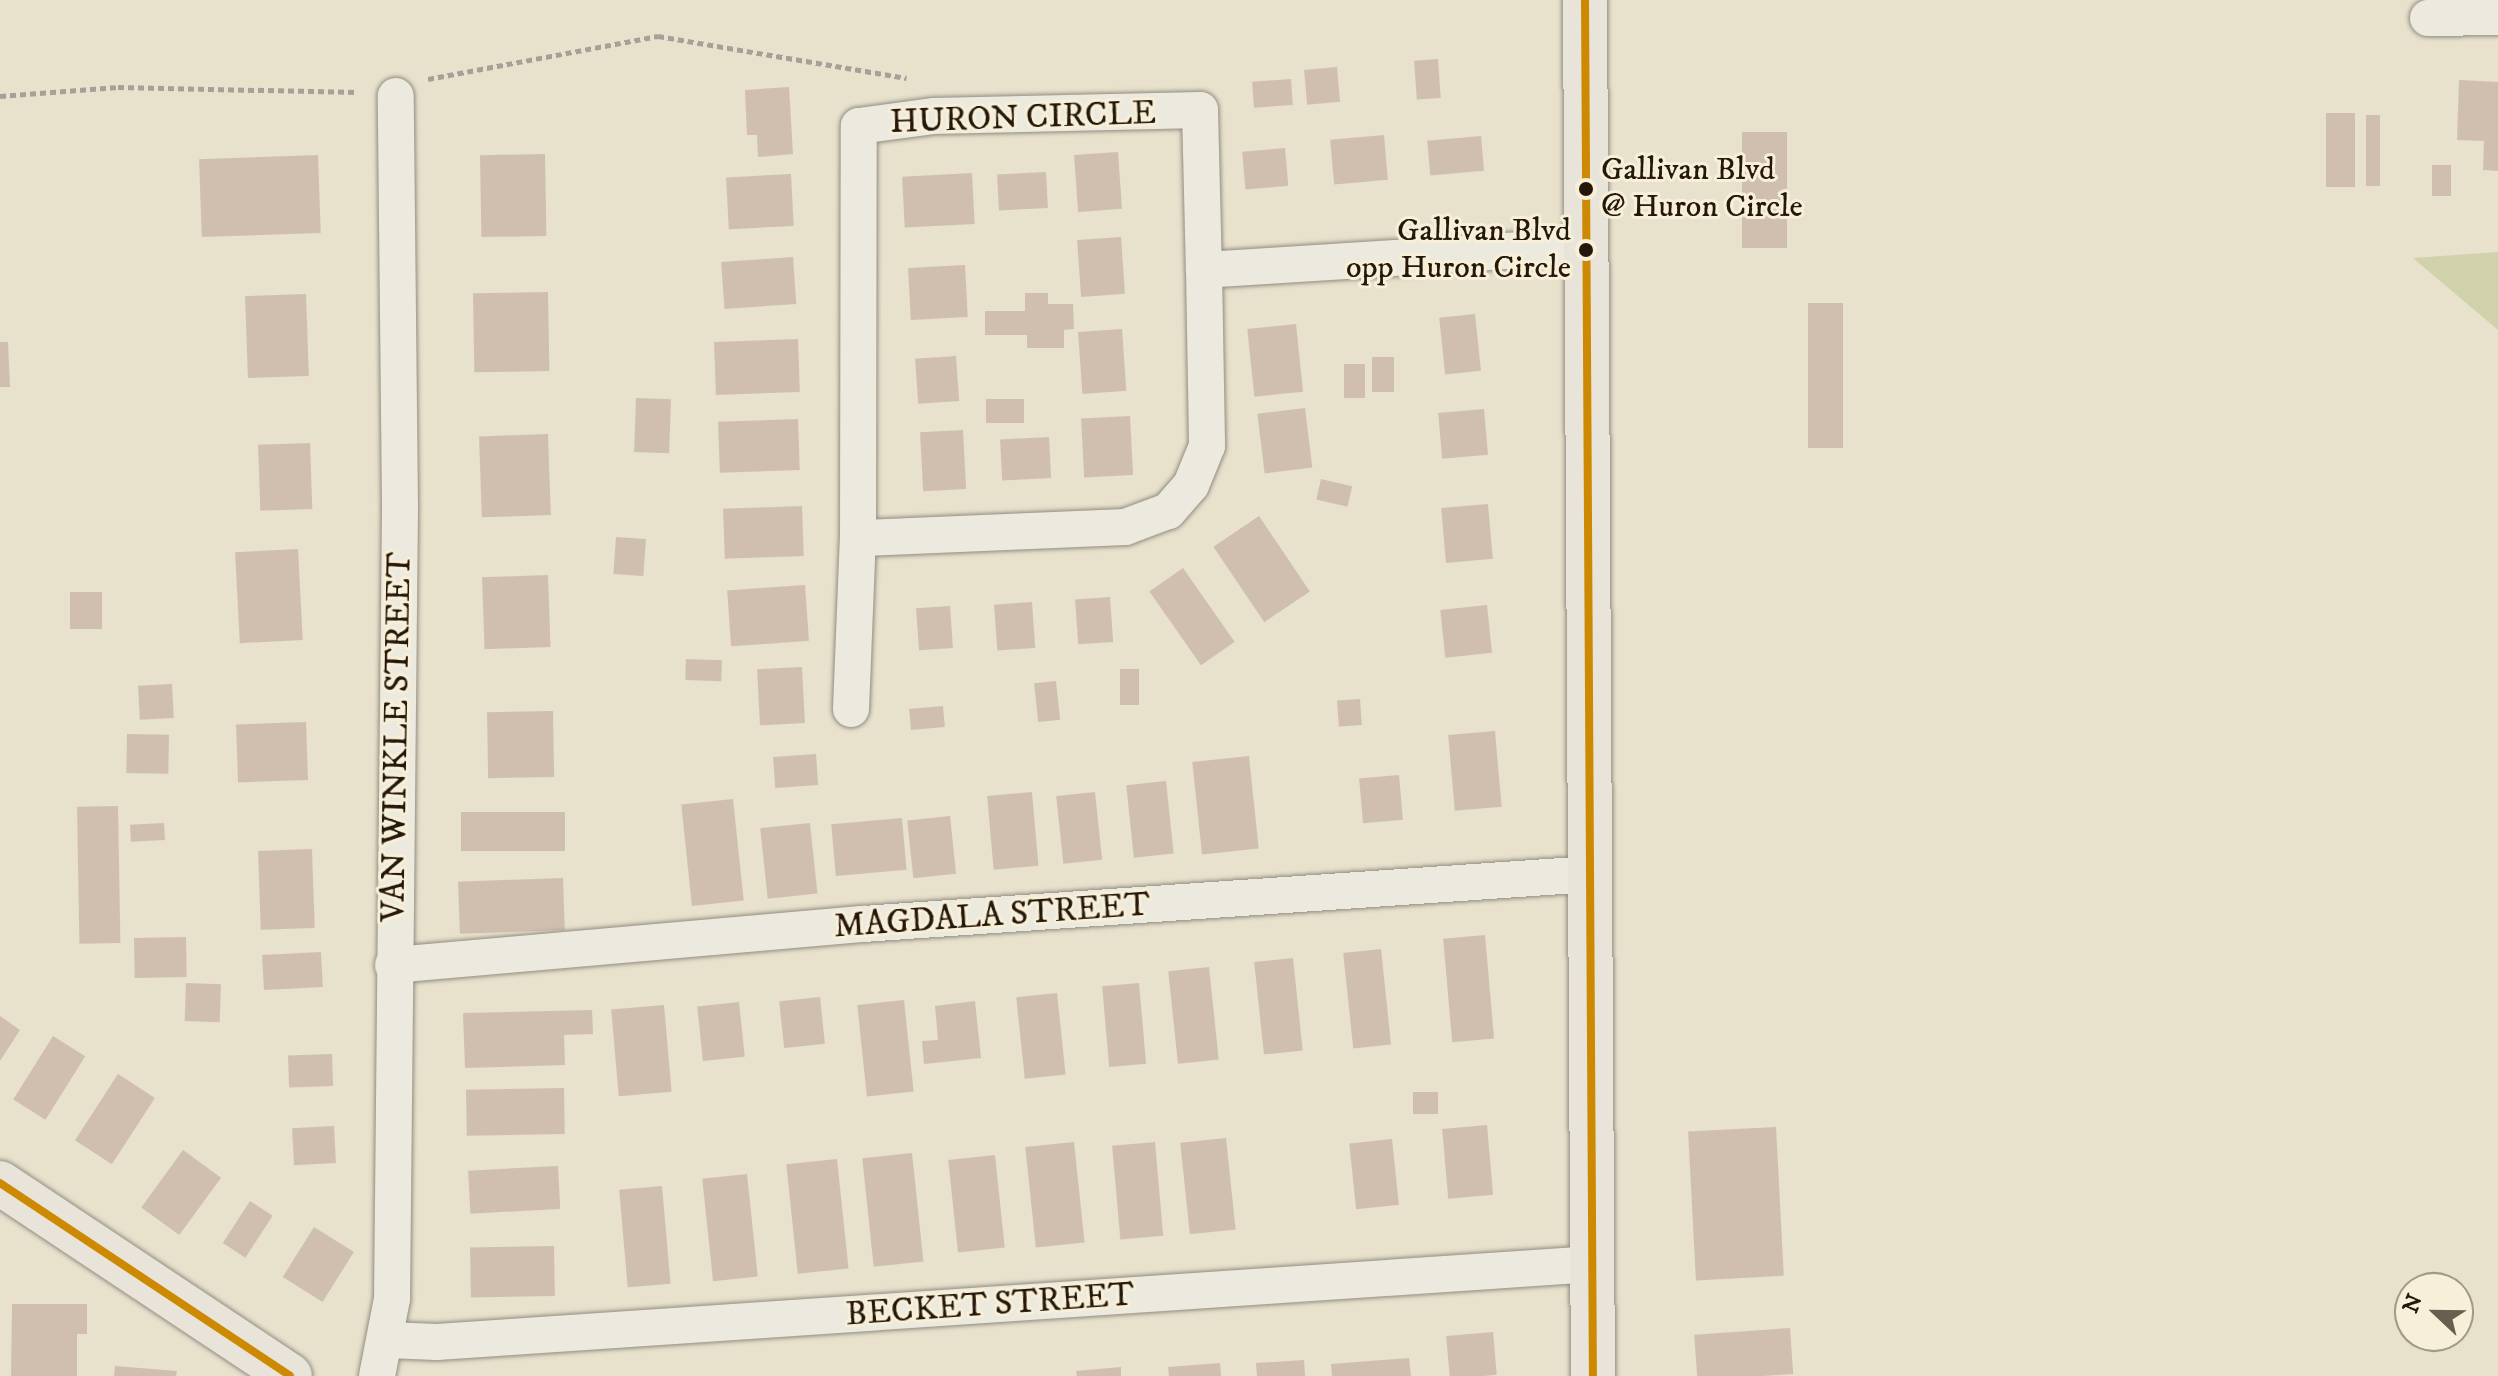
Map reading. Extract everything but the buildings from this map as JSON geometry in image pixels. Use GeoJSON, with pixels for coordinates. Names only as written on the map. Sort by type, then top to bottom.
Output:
{"type":"FeatureCollection","features":[{"type":"Feature","properties":{"kind":"main road"},"geometry":{"type":"LineString","coordinates":[[1585,0],[1593,1376]]}},
{"type":"Feature","properties":{"kind":"main road"},"geometry":{"type":"LineString","coordinates":[[0,1183],[275,1372]]}},
{"type":"Feature","properties":{"kind":"street"},"geometry":{"type":"LineString","coordinates":[[2428,18],[2498,17]]}},
{"type":"Feature","properties":{"kind":"street","name":"VAN WINKLE STREET"},"geometry":{"type":"LineString","coordinates":[[377,1376],[387,1340],[392,1299],[400,506],[396,96]]}},
{"type":"Feature","properties":{"kind":"street","name":"HURON CIRCLE"},"geometry":{"type":"LineString","coordinates":[[851,709],[858,538],[859,126],[934,116],[1200,110],[1207,446],[1191,485],[1168,511],[1125,527],[858,538]]}},
{"type":"Feature","properties":{"kind":"street"},"geometry":{"type":"LineString","coordinates":[[1204,270],[1586,246]]}},
{"type":"Feature","properties":{"kind":"street","name":"MAGDALA STREET"},"geometry":{"type":"LineString","coordinates":[[393,965],[863,924],[1591,874]]}},
{"type":"Feature","properties":{"kind":"street","name":"BECKET STREET"},"geometry":{"type":"LineString","coordinates":[[387,1340],[437,1342],[1593,1264]]}},
{"type":"Feature","properties":{"kind":"path"},"geometry":{"type":"LineString","coordinates":[[396,96],[431,77],[658,36],[930,82],[934,116]]}},
{"type":"Feature","properties":{"kind":"path"},"geometry":{"type":"LineString","coordinates":[[0,96],[118,87],[329,90]]}},
{"type":"Feature","properties":{"kind":"green space"},"geometry":{"type":"Polygon","coordinates":[[[2498,252],[2498,330],[2413,258],[2498,252]]]}},
{"type":"Feature","properties":{"kind":"transit line"},"geometry":{"type":"LineString","coordinates":[[1585,0],[1593,1376]]}},
{"type":"Feature","properties":{"kind":"transit line"},"geometry":{"type":"LineString","coordinates":[[0,1183],[290,1376]]}},
{"type":"Feature","properties":{"kind":"place","name":"Gallivan Blvd @ Huron Circle"},"geometry":{"type":"Point","coordinates":[1586,189]}},
{"type":"Feature","properties":{"kind":"place","name":"Gallivan Blvd opp Huron Circle"},"geometry":{"type":"Point","coordinates":[1586,250]}}]}
